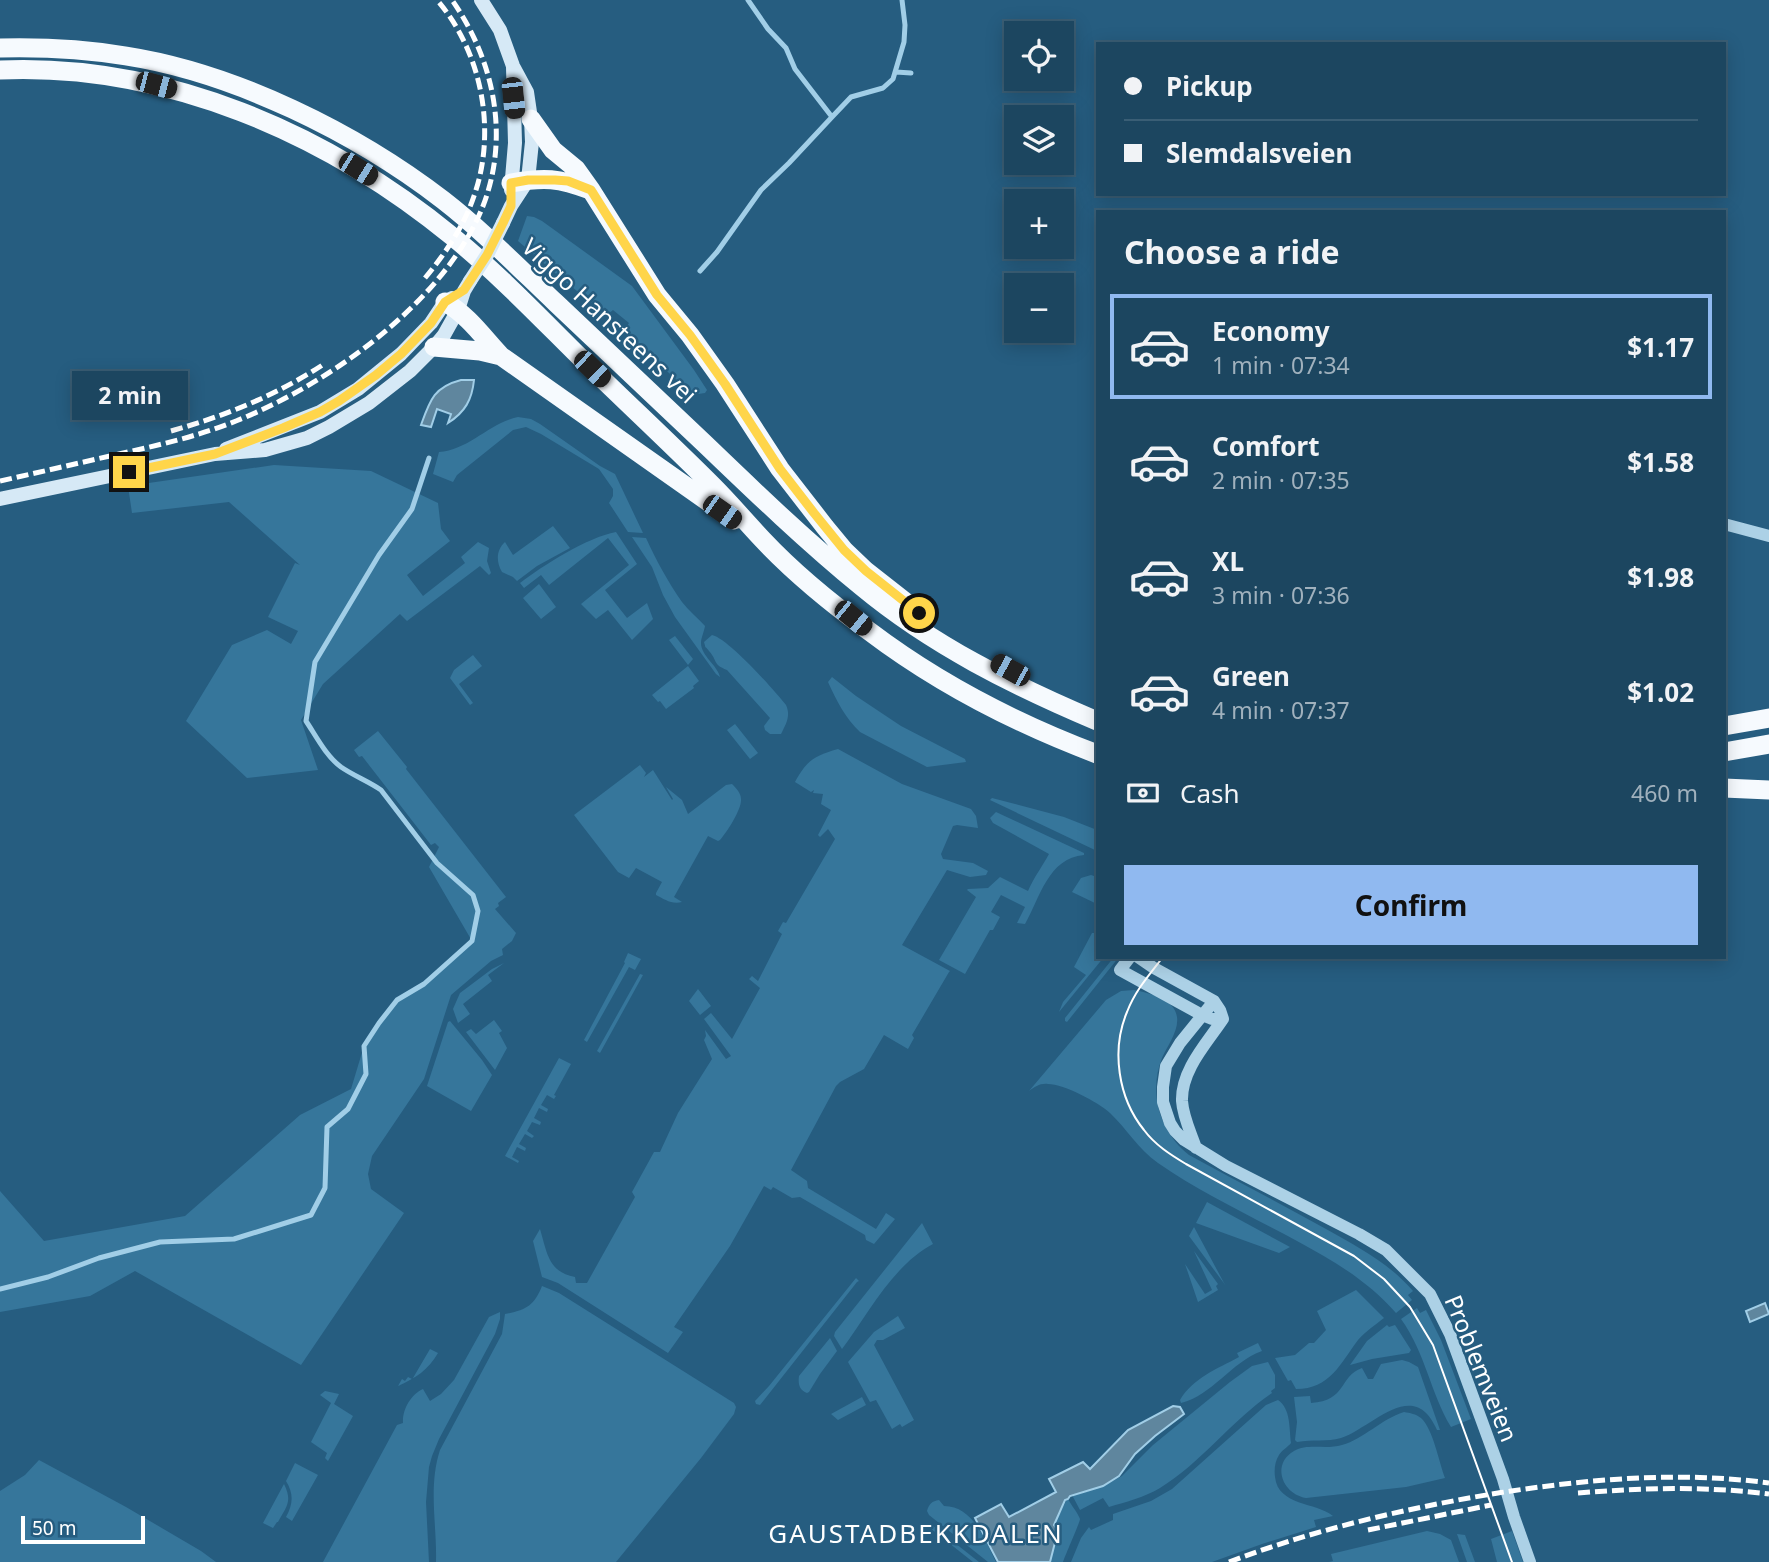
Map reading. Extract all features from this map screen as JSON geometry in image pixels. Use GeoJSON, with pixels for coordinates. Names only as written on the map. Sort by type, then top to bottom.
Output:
{"type":"FeatureCollection","features":[{"type":"Feature","properties":{"kind":"highway","name":"Viggo Hansteens vei"},"geometry":{"type":"LineString","coordinates":[[0,48],[87,50],[128,56],[196,73],[293,110],[386,160],[442,200],[495,245],[782,517],[864,589],[927,635],[977,665],[1034,694],[1096,721]]}},
{"type":"Feature","properties":{"kind":"highway","name":"Viggo Hansteens vei"},"geometry":{"type":"LineString","coordinates":[[0,70],[85,72],[156,85],[250,115],[344,160],[398,195],[482,262],[714,487],[765,543],[867,630],[943,682],[975,700],[1029,727],[1096,754]]}},
{"type":"Feature","properties":{"kind":"highway"},"geometry":{"type":"LineString","coordinates":[[531,119],[553,150],[576,169],[657,295],[725,384],[780,469],[844,550],[894,594],[952,636],[1028,680],[1065,697],[1096,720]]}},
{"type":"Feature","properties":{"kind":"highway"},"geometry":{"type":"LineString","coordinates":[[519,182],[568,181],[591,190]]}},
{"type":"Feature","properties":{"kind":"highway"},"geometry":{"type":"LineString","coordinates":[[452,306],[471,321],[501,356],[765,543]]}},
{"type":"Feature","properties":{"kind":"highway"},"geometry":{"type":"LineString","coordinates":[[434,347],[480,351],[501,356]]}},
{"type":"Feature","properties":{"kind":"highway"},"geometry":{"type":"LineString","coordinates":[[1726,726],[1769,718]]}},
{"type":"Feature","properties":{"kind":"highway"},"geometry":{"type":"LineString","coordinates":[[1726,752],[1769,744]]}},
{"type":"Feature","properties":{"kind":"highway"},"geometry":{"type":"LineString","coordinates":[[1726,788],[1769,790]]}},
{"type":"Feature","properties":{"kind":"main road"},"geometry":{"type":"LineString","coordinates":[[215,454],[298,422],[339,401],[376,375],[452,306],[487,255],[511,206],[532,142],[527,92],[513,66],[500,30],[481,0]]}},
{"type":"Feature","properties":{"kind":"main road"},"geometry":{"type":"LineString","coordinates":[[513,66],[519,182]]}},
{"type":"Feature","properties":{"kind":"main road"},"geometry":{"type":"LineString","coordinates":[[0,499],[215,454],[265,450],[298,441],[369,403],[410,371],[444,335],[452,306]]}},
{"type":"Feature","properties":{"kind":"street"},"geometry":{"type":"LineString","coordinates":[[1726,525],[1769,536]]}},
{"type":"Feature","properties":{"kind":"street"},"geometry":{"type":"LineString","coordinates":[[1128,959],[1120,970],[1202,1015],[1223,1019]]}},
{"type":"Feature","properties":{"kind":"street"},"geometry":{"type":"LineString","coordinates":[[1141,959],[1214,1001],[1223,1019]]}},
{"type":"Feature","properties":{"kind":"street","name":"Problemveien"},"geometry":{"type":"LineString","coordinates":[[1214,1001],[1180,1043],[1164,1075],[1166,1114],[1170,1123],[1175,1131],[1196,1148],[1226,1166],[1374,1242],[1397,1259],[1430,1294],[1453,1344],[1503,1479],[1530,1562]]}},
{"type":"Feature","properties":{"kind":"street"},"geometry":{"type":"LineString","coordinates":[[1196,1148],[1182,1101],[1184,1082],[1192,1065],[1223,1019]]}},
{"type":"Feature","properties":{"kind":"shaded area"},"geometry":{"type":"Polygon","coordinates":[[[527,216],[542,221],[632,286],[694,370],[707,390],[705,393],[698,394],[684,387],[624,331],[629,323],[613,310],[607,315],[518,241],[527,216]]]}},
{"type":"Feature","properties":{"kind":"shaded area"},"geometry":{"type":"Polygon","coordinates":[[[461,380],[474,380],[463,410],[448,423],[451,414],[437,409],[431,427],[421,425],[434,396],[445,386],[461,380]]]}},
{"type":"Feature","properties":{"kind":"shaded area"},"geometry":{"type":"Polygon","coordinates":[[[518,417],[540,424],[615,474],[643,533],[628,532],[609,503],[613,489],[599,469],[526,427],[513,430],[457,475],[453,482],[433,474],[439,452],[460,447],[518,417]]]}},
{"type":"Feature","properties":{"kind":"shaded area"},"geometry":{"type":"Polygon","coordinates":[[[274,465],[371,471],[438,503],[441,529],[450,541],[407,575],[423,596],[465,563],[461,557],[478,542],[489,548],[487,561],[491,573],[489,575],[480,566],[407,621],[400,614],[323,684],[301,720],[318,770],[247,778],[186,721],[232,645],[267,630],[291,644],[298,631],[268,617],[295,563],[300,565],[229,502],[132,513],[128,486],[274,465]]]}},
{"type":"Feature","properties":{"kind":"shaded area"},"geometry":{"type":"Polygon","coordinates":[[[553,526],[570,548],[537,566],[517,581],[502,572],[498,556],[505,542],[513,555],[553,526]]]}},
{"type":"Feature","properties":{"kind":"shaded area"},"geometry":{"type":"Polygon","coordinates":[[[616,532],[637,564],[605,590],[627,618],[647,603],[653,619],[632,640],[608,610],[596,619],[581,604],[629,565],[608,538],[549,585],[541,575],[524,588],[520,583],[579,546],[616,532]]]}},
{"type":"Feature","properties":{"kind":"shaded area"},"geometry":{"type":"Polygon","coordinates":[[[632,537],[646,538],[677,594],[705,626],[702,648],[720,677],[675,617],[652,567],[632,537]]]}},
{"type":"Feature","properties":{"kind":"shaded area"},"geometry":{"type":"Polygon","coordinates":[[[539,584],[556,607],[541,619],[523,598],[539,584]]]}},
{"type":"Feature","properties":{"kind":"shaded area"},"geometry":{"type":"Polygon","coordinates":[[[712,635],[729,645],[786,705],[788,716],[781,734],[770,734],[765,730],[764,726],[770,718],[727,670],[717,664],[705,647],[704,642],[712,635]]]}},
{"type":"Feature","properties":{"kind":"shaded area"},"geometry":{"type":"Polygon","coordinates":[[[675,636],[693,659],[688,665],[669,640],[675,636]]]}},
{"type":"Feature","properties":{"kind":"shaded area"},"geometry":{"type":"Polygon","coordinates":[[[473,655],[482,666],[459,684],[473,703],[470,705],[450,678],[454,670],[473,655]]]}},
{"type":"Feature","properties":{"kind":"shaded area"},"geometry":{"type":"Polygon","coordinates":[[[688,666],[699,681],[694,688],[666,709],[652,695],[688,666]]]}},
{"type":"Feature","properties":{"kind":"shaded area"},"geometry":{"type":"Polygon","coordinates":[[[832,677],[901,726],[965,759],[966,762],[927,767],[860,732],[834,696],[828,682],[832,677]]]}},
{"type":"Feature","properties":{"kind":"shaded area"},"geometry":{"type":"Polygon","coordinates":[[[735,724],[758,753],[750,759],[727,730],[735,724]]]}},
{"type":"Feature","properties":{"kind":"shaded area"},"geometry":{"type":"Polygon","coordinates":[[[378,731],[506,897],[495,909],[516,933],[512,941],[502,949],[503,955],[491,961],[451,995],[424,1079],[372,1156],[368,1174],[371,1189],[404,1213],[301,1365],[135,1271],[90,1296],[0,1312],[0,1191],[44,1241],[185,1216],[300,1115],[351,1089],[364,1046],[397,1000],[424,984],[472,941],[429,867],[439,847],[435,843],[431,845],[362,756],[359,757],[354,750],[378,731]]]}},
{"type":"Feature","properties":{"kind":"shaded area"},"geometry":{"type":"Polygon","coordinates":[[[838,749],[902,784],[971,809],[976,816],[978,828],[953,826],[941,854],[943,859],[973,863],[988,871],[986,875],[970,877],[947,870],[902,945],[950,971],[912,1035],[914,1038],[908,1049],[884,1035],[864,1069],[836,1086],[791,1170],[807,1181],[808,1188],[876,1229],[886,1213],[895,1219],[874,1244],[866,1240],[865,1235],[800,1197],[792,1198],[773,1187],[771,1190],[764,1186],[730,1246],[674,1327],[683,1332],[668,1353],[558,1283],[542,1277],[533,1241],[540,1229],[554,1266],[559,1271],[575,1277],[576,1283],[587,1283],[635,1197],[632,1192],[654,1152],[660,1152],[678,1113],[712,1059],[704,1040],[705,1030],[726,1059],[731,1056],[704,1019],[711,1013],[732,1039],[760,988],[749,979],[752,976],[758,981],[782,934],[778,931],[783,922],[786,923],[835,839],[828,829],[820,837],[818,835],[831,810],[821,804],[823,794],[813,793],[814,790],[811,792],[795,782],[812,760],[838,749]]]}},
{"type":"Feature","properties":{"kind":"shaded area"},"geometry":{"type":"Polygon","coordinates":[[[640,765],[646,773],[644,777],[653,770],[672,800],[666,787],[682,800],[688,814],[726,785],[732,784],[740,795],[739,808],[730,826],[718,841],[708,836],[674,897],[682,902],[671,902],[656,895],[662,882],[636,868],[629,878],[618,872],[574,815],[640,765]]]}},
{"type":"Feature","properties":{"kind":"shaded area"},"geometry":{"type":"Polygon","coordinates":[[[992,798],[1064,817],[1096,830],[1096,851],[990,800],[992,798]]]}},
{"type":"Feature","properties":{"kind":"shaded area"},"geometry":{"type":"Polygon","coordinates":[[[996,812],[1084,855],[1062,863],[1053,871],[1025,924],[1017,923],[1025,907],[1001,895],[991,912],[1000,917],[965,974],[939,960],[976,897],[967,890],[988,888],[1000,877],[1028,891],[1049,854],[993,823],[990,818],[996,812]]]}},
{"type":"Feature","properties":{"kind":"shaded area"},"geometry":{"type":"Polygon","coordinates":[[[1091,875],[1096,877],[1096,904],[1072,892],[1081,878],[1091,875]]]}},
{"type":"Feature","properties":{"kind":"shaded area"},"geometry":{"type":"Polygon","coordinates":[[[1096,929],[1096,959],[1102,959],[1059,1012],[1063,1002],[1086,975],[1074,967],[1096,929]]]}},
{"type":"Feature","properties":{"kind":"shaded area"},"geometry":{"type":"Polygon","coordinates":[[[628,953],[641,959],[635,970],[629,967],[587,1042],[584,1040],[628,953]]]}},
{"type":"Feature","properties":{"kind":"shaded area"},"geometry":{"type":"Polygon","coordinates":[[[1112,959],[1117,959],[1067,1022],[1065,1018],[1112,959]]]}},
{"type":"Feature","properties":{"kind":"shaded area"},"geometry":{"type":"Polygon","coordinates":[[[504,963],[488,975],[492,981],[463,1004],[470,1014],[458,1023],[453,1009],[460,993],[504,963]]]}},
{"type":"Feature","properties":{"kind":"shaded area"},"geometry":{"type":"Polygon","coordinates":[[[640,974],[643,975],[600,1053],[597,1051],[640,974]]]}},
{"type":"Feature","properties":{"kind":"shaded area"},"geometry":{"type":"Polygon","coordinates":[[[698,989],[711,1006],[700,1015],[689,1001],[698,989]]]}},
{"type":"Feature","properties":{"kind":"shaded area"},"geometry":{"type":"Polygon","coordinates":[[[1134,990],[1166,1001],[1172,1006],[1177,1017],[1176,1028],[1162,1058],[1156,1085],[1159,1111],[1179,1146],[1189,1155],[1372,1256],[1404,1281],[1413,1291],[1408,1295],[1412,1300],[1396,1313],[1362,1281],[1337,1264],[1158,1163],[1144,1152],[1110,1113],[1089,1099],[1055,1085],[1042,1084],[1029,1091],[1106,1000],[1121,991],[1134,990]]]}},
{"type":"Feature","properties":{"kind":"shaded area"},"geometry":{"type":"Polygon","coordinates":[[[494,1020],[502,1031],[499,1033],[507,1048],[495,1070],[466,1032],[471,1029],[476,1034],[494,1020]]]}},
{"type":"Feature","properties":{"kind":"shaded area"},"geometry":{"type":"Polygon","coordinates":[[[450,1021],[492,1075],[471,1111],[427,1086],[450,1021]]]}},
{"type":"Feature","properties":{"kind":"shaded area"},"geometry":{"type":"Polygon","coordinates":[[[559,1058],[571,1064],[554,1099],[547,1095],[541,1105],[548,1109],[547,1112],[539,1108],[534,1118],[541,1122],[540,1125],[532,1122],[527,1131],[534,1136],[532,1138],[525,1134],[519,1144],[526,1148],[525,1151],[517,1147],[512,1157],[519,1161],[518,1163],[505,1156],[559,1058]]]}},
{"type":"Feature","properties":{"kind":"shaded area"},"geometry":{"type":"Polygon","coordinates":[[[1207,1202],[1290,1247],[1279,1253],[1196,1223],[1207,1202]]]}},
{"type":"Feature","properties":{"kind":"shaded area"},"geometry":{"type":"Polygon","coordinates":[[[922,1223],[933,1244],[918,1253],[893,1277],[842,1349],[834,1336],[835,1332],[922,1223]]]}},
{"type":"Feature","properties":{"kind":"shaded area"},"geometry":{"type":"Polygon","coordinates":[[[1194,1227],[1224,1283],[1226,1286],[1189,1236],[1194,1227]]]}},
{"type":"Feature","properties":{"kind":"shaded area"},"geometry":{"type":"Polygon","coordinates":[[[1194,1251],[1218,1284],[1218,1290],[1198,1302],[1185,1264],[1205,1294],[1212,1290],[1194,1251]]]}},
{"type":"Feature","properties":{"kind":"shaded area"},"geometry":{"type":"Polygon","coordinates":[[[856,1278],[859,1281],[760,1405],[756,1404],[755,1401],[856,1278]]]}},
{"type":"Feature","properties":{"kind":"shaded area"},"geometry":{"type":"Polygon","coordinates":[[[542,1286],[559,1293],[734,1403],[734,1414],[616,1562],[436,1562],[434,1478],[440,1450],[502,1334],[505,1314],[528,1306],[542,1286]]]}},
{"type":"Feature","properties":{"kind":"shaded area"},"geometry":{"type":"Polygon","coordinates":[[[1356,1290],[1384,1318],[1358,1340],[1326,1380],[1308,1388],[1296,1389],[1291,1380],[1288,1381],[1275,1358],[1295,1355],[1309,1343],[1314,1343],[1326,1330],[1317,1311],[1356,1290]]]}},
{"type":"Feature","properties":{"kind":"shaded area"},"geometry":{"type":"Polygon","coordinates":[[[1765,1303],[1769,1314],[1750,1322],[1746,1311],[1765,1303]]]}},
{"type":"Feature","properties":{"kind":"shaded area"},"geometry":{"type":"Polygon","coordinates":[[[1417,1308],[1420,1313],[1426,1310],[1441,1340],[1471,1419],[1451,1427],[1416,1346],[1401,1319],[1417,1308]]]}},
{"type":"Feature","properties":{"kind":"shaded area"},"geometry":{"type":"Polygon","coordinates":[[[500,1312],[495,1334],[432,1456],[426,1502],[429,1562],[323,1562],[397,1425],[403,1423],[404,1413],[411,1399],[423,1389],[430,1401],[441,1394],[454,1380],[489,1317],[500,1312]]]}},
{"type":"Feature","properties":{"kind":"shaded area"},"geometry":{"type":"Polygon","coordinates":[[[898,1316],[905,1328],[883,1340],[877,1340],[874,1345],[914,1420],[892,1429],[876,1400],[870,1402],[848,1362],[874,1332],[898,1316]]]}},
{"type":"Feature","properties":{"kind":"shaded area"},"geometry":{"type":"Polygon","coordinates":[[[1387,1325],[1395,1325],[1411,1350],[1409,1353],[1350,1365],[1367,1341],[1387,1325]]]}},
{"type":"Feature","properties":{"kind":"shaded area"},"geometry":{"type":"Polygon","coordinates":[[[830,1338],[837,1351],[807,1393],[800,1386],[799,1376],[830,1338]]]}},
{"type":"Feature","properties":{"kind":"shaded area"},"geometry":{"type":"Polygon","coordinates":[[[1258,1343],[1262,1351],[1241,1363],[1203,1393],[1181,1403],[1185,1392],[1199,1380],[1239,1357],[1237,1353],[1258,1343]]]}},
{"type":"Feature","properties":{"kind":"shaded area"},"geometry":{"type":"Polygon","coordinates":[[[430,1349],[438,1353],[426,1369],[412,1379],[430,1349]]]}},
{"type":"Feature","properties":{"kind":"shaded area"},"geometry":{"type":"Polygon","coordinates":[[[1402,1360],[1418,1367],[1440,1430],[1437,1430],[1428,1414],[1417,1407],[1405,1406],[1379,1416],[1341,1438],[1295,1440],[1297,1422],[1294,1397],[1310,1396],[1311,1403],[1323,1401],[1337,1393],[1349,1377],[1362,1368],[1368,1379],[1373,1379],[1381,1364],[1402,1360]]]}},
{"type":"Feature","properties":{"kind":"shaded area"},"geometry":{"type":"Polygon","coordinates":[[[1268,1362],[1275,1375],[1275,1388],[1272,1393],[1175,1478],[1135,1499],[1109,1507],[1103,1498],[1080,1510],[1072,1495],[1103,1486],[1122,1476],[1153,1445],[1230,1382],[1252,1366],[1268,1362]]]}},
{"type":"Feature","properties":{"kind":"shaded area"},"geometry":{"type":"Polygon","coordinates":[[[402,1379],[412,1379],[398,1386],[402,1379]]]}},
{"type":"Feature","properties":{"kind":"shaded area"},"geometry":{"type":"Polygon","coordinates":[[[325,1391],[339,1394],[334,1404],[353,1416],[328,1461],[325,1458],[327,1453],[311,1442],[331,1403],[320,1395],[325,1391]]]}},
{"type":"Feature","properties":{"kind":"shaded area"},"geometry":{"type":"Polygon","coordinates":[[[862,1397],[866,1405],[838,1420],[831,1414],[862,1397]]]}},
{"type":"Feature","properties":{"kind":"shaded area"},"geometry":{"type":"Polygon","coordinates":[[[1278,1400],[1287,1414],[1291,1443],[1280,1453],[1276,1462],[1278,1486],[1290,1498],[1333,1516],[1314,1520],[1316,1527],[1212,1562],[1071,1562],[1089,1527],[1091,1530],[1113,1520],[1113,1514],[1151,1501],[1172,1489],[1266,1405],[1278,1400]]]}},
{"type":"Feature","properties":{"kind":"shaded area"},"geometry":{"type":"Polygon","coordinates":[[[1173,1406],[1180,1407],[1184,1414],[1135,1454],[1119,1476],[1103,1486],[1065,1500],[1054,1525],[1058,1531],[1050,1562],[998,1562],[975,1518],[1001,1504],[1009,1517],[1056,1492],[1049,1479],[1083,1462],[1090,1469],[1128,1430],[1173,1406]]]}},
{"type":"Feature","properties":{"kind":"shaded area"},"geometry":{"type":"Polygon","coordinates":[[[1404,1412],[1421,1418],[1425,1423],[1445,1478],[1406,1487],[1306,1498],[1291,1491],[1286,1485],[1281,1471],[1283,1463],[1294,1451],[1305,1447],[1342,1445],[1404,1412]]]}},
{"type":"Feature","properties":{"kind":"shaded area"},"geometry":{"type":"Polygon","coordinates":[[[39,1460],[126,1507],[216,1562],[0,1562],[0,1491],[25,1475],[39,1460]]]}},
{"type":"Feature","properties":{"kind":"shaded area"},"geometry":{"type":"Polygon","coordinates":[[[295,1463],[318,1475],[292,1521],[286,1517],[292,1499],[286,1481],[295,1463]]]}},
{"type":"Feature","properties":{"kind":"shaded area"},"geometry":{"type":"Polygon","coordinates":[[[284,1484],[288,1495],[287,1504],[273,1528],[263,1523],[284,1484]]]}},
{"type":"Feature","properties":{"kind":"shaded area"},"geometry":{"type":"Polygon","coordinates":[[[1067,1499],[1080,1519],[1063,1562],[1050,1562],[1058,1531],[1054,1525],[1067,1499]]]}},
{"type":"Feature","properties":{"kind":"shaded area"},"geometry":{"type":"Polygon","coordinates":[[[939,1500],[944,1506],[963,1512],[970,1518],[996,1562],[988,1562],[929,1515],[927,1511],[930,1505],[939,1500]]]}},
{"type":"Feature","properties":{"kind":"shaded area"},"geometry":{"type":"Polygon","coordinates":[[[928,1524],[932,1525],[979,1562],[973,1562],[928,1524]]]}},
{"type":"Feature","properties":{"kind":"shaded area"},"geometry":{"type":"Polygon","coordinates":[[[1427,1531],[1451,1540],[1459,1562],[1329,1562],[1333,1561],[1331,1554],[1427,1531]]]}},
{"type":"Feature","properties":{"kind":"shaded area"},"geometry":{"type":"Polygon","coordinates":[[[1512,1531],[1523,1562],[1497,1562],[1491,1539],[1512,1531]]]}},
{"type":"Feature","properties":{"kind":"shaded area"},"geometry":{"type":"Polygon","coordinates":[[[1457,1534],[1465,1535],[1475,1562],[1467,1562],[1457,1534]]]}},
{"type":"Feature","properties":{"kind":"waterway"},"geometry":{"type":"LineString","coordinates":[[748,0],[768,29],[786,48],[795,69],[832,117]]}},
{"type":"Feature","properties":{"kind":"waterway"},"geometry":{"type":"LineString","coordinates":[[700,271],[717,252],[761,190],[851,97],[883,88],[893,79],[904,42],[902,0]]}},
{"type":"Feature","properties":{"kind":"waterway"},"geometry":{"type":"LineString","coordinates":[[896,72],[911,73]]}},
{"type":"Feature","properties":{"kind":"waterway"},"geometry":{"type":"LineString","coordinates":[[0,1289],[160,1242],[234,1239],[311,1215],[325,1188],[327,1127],[348,1109],[366,1074],[364,1046],[397,1000],[424,984],[472,941],[478,911],[473,895],[437,863],[381,790],[346,770],[331,757],[306,721],[315,662],[379,555],[412,509],[429,458]]}},
{"type":"Feature","properties":{"kind":"tram line"},"geometry":{"type":"LineString","coordinates":[[1161,959],[1130,1004],[1119,1042],[1118,1058],[1123,1089],[1135,1117],[1148,1135],[1169,1153],[1354,1256],[1384,1279],[1410,1307],[1433,1345],[1512,1562]]}},
{"type":"Feature","properties":{"kind":"railway"},"geometry":{"type":"LineString","coordinates":[[425,278],[453,239],[470,207],[481,171],[484,145],[481,93],[475,68],[465,43],[437,0]]}},
{"type":"Feature","properties":{"kind":"railway"},"geometry":{"type":"LineString","coordinates":[[0,481],[164,444],[236,421],[272,405],[345,362],[380,336],[413,306],[441,275],[465,241],[483,206],[495,153],[496,126],[487,73],[478,48],[452,0]]}},
{"type":"Feature","properties":{"kind":"railway"},"geometry":{"type":"LineString","coordinates":[[171,431],[250,404],[324,364]]}},
{"type":"Feature","properties":{"kind":"railway"},"geometry":{"type":"LineString","coordinates":[[1229,1562],[1295,1539],[1362,1521],[1498,1493],[1634,1478],[1735,1479],[1769,1483]]}},
{"type":"Feature","properties":{"kind":"railway"},"geometry":{"type":"LineString","coordinates":[[1578,1493],[1674,1489],[1769,1494]]}},
{"type":"Feature","properties":{"kind":"railway"},"geometry":{"type":"LineString","coordinates":[[1368,1530],[1491,1505]]}},
{"type":"Feature","properties":{"kind":"district","name":"GAUSTADBEKKDALEN"},"geometry":{"type":"Point","coordinates":[916,1533]}},
{"type":"Feature","properties":{"kind":"route"},"geometry":{"type":"LineString","coordinates":[[129,472],[215,454],[298,422],[339,401],[401,354],[431,323],[445,302],[464,290],[487,255],[511,206],[511,183],[542,179],[568,181],[591,190],[657,295],[690,335],[780,469],[825,527],[866,571],[919,613]]}}]}
